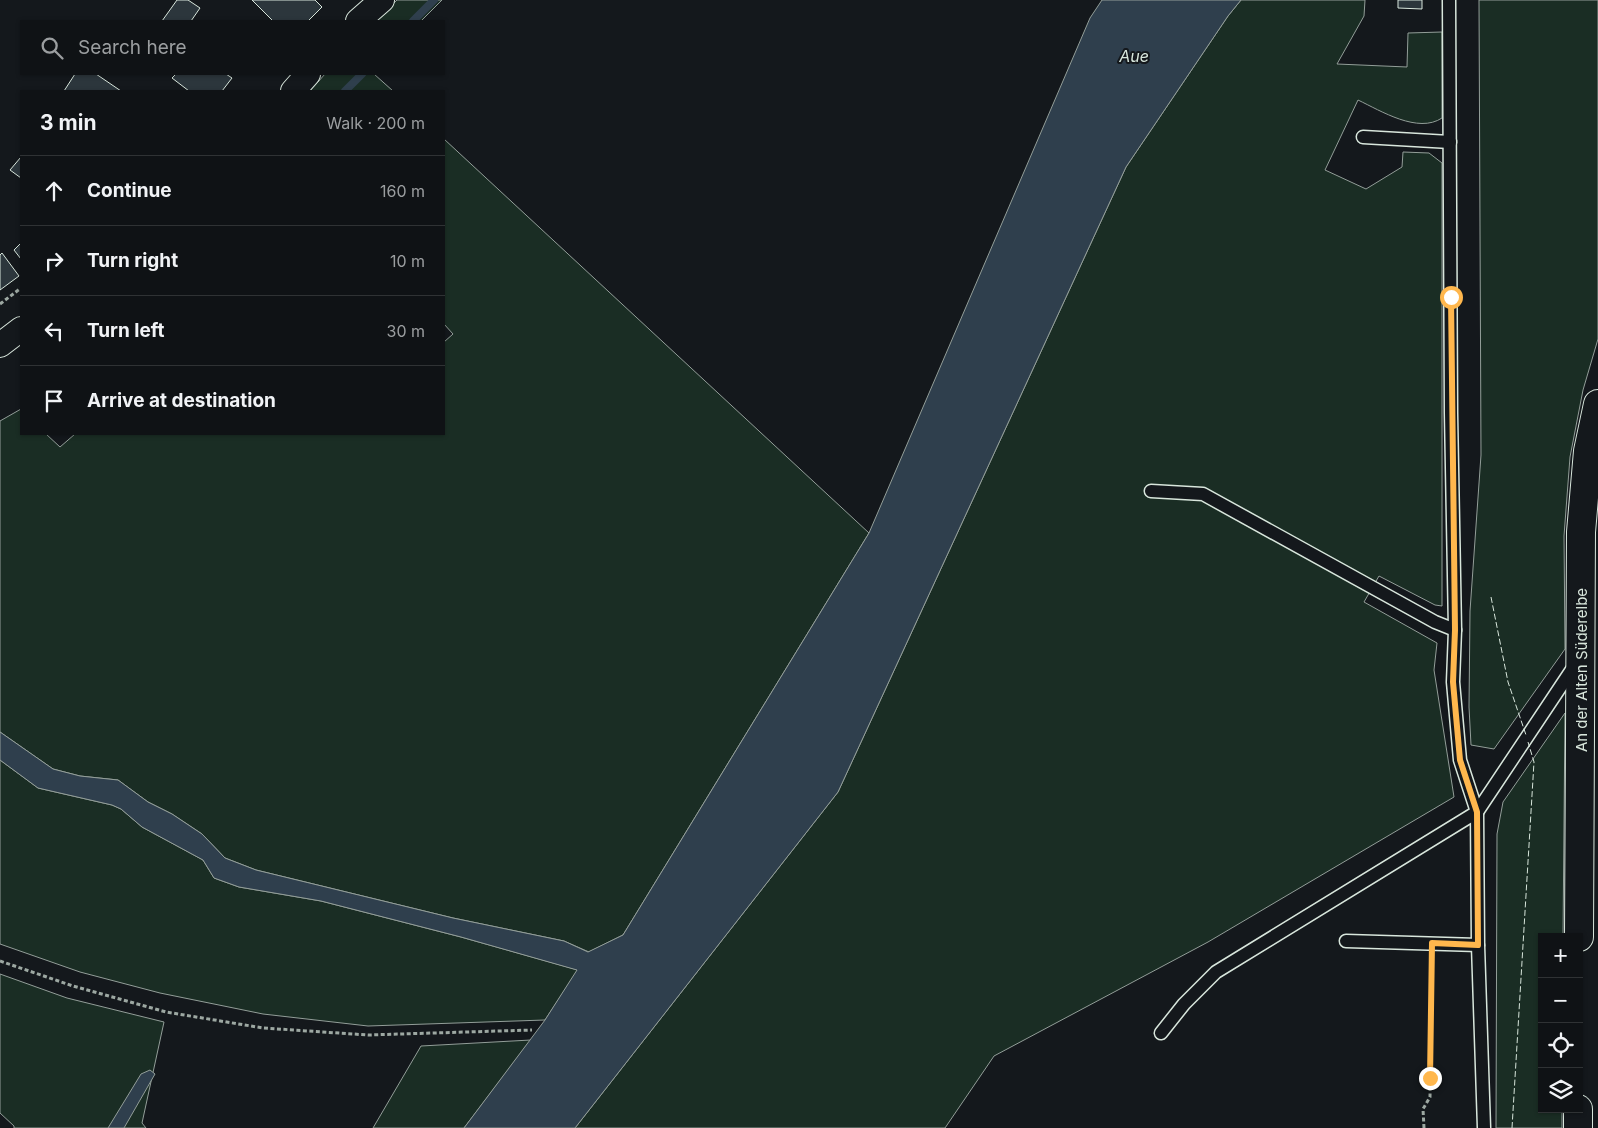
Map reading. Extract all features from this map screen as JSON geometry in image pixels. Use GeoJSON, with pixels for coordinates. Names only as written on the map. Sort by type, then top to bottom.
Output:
{"type":"FeatureCollection","features":[{"type":"Feature","properties":{"kind":"main road","name":"An der Alten Süderelbe"},"geometry":{"type":"LineString","coordinates":[[1579,933],[1581,532],[1588,451],[1598,404]]}},
{"type":"Feature","properties":{"kind":"main road"},"geometry":{"type":"LineString","coordinates":[[1578,1113],[1578,1128]]}},
{"type":"Feature","properties":{"kind":"street"},"geometry":{"type":"LineString","coordinates":[[359,20],[382,0]]}},
{"type":"Feature","properties":{"kind":"street"},"geometry":{"type":"LineString","coordinates":[[294,90],[307,75]]}},
{"type":"Feature","properties":{"kind":"street"},"geometry":{"type":"LineString","coordinates":[[0,344],[20,330]]}},
{"type":"Feature","properties":{"kind":"lane"},"geometry":{"type":"LineString","coordinates":[[1449,0],[1451,413],[1455,630],[1453,682],[1460,760],[1477,812],[1478,945],[1484,1128]]}},
{"type":"Feature","properties":{"kind":"lane"},"geometry":{"type":"LineString","coordinates":[[1363,137],[1450,142]]}},
{"type":"Feature","properties":{"kind":"lane"},"geometry":{"type":"LineString","coordinates":[[1151,491],[1203,494],[1435,622],[1455,630]]}},
{"type":"Feature","properties":{"kind":"lane"},"geometry":{"type":"LineString","coordinates":[[1161,1033],[1184,1004],[1216,972],[1477,812],[1581,657]]}},
{"type":"Feature","properties":{"kind":"lane"},"geometry":{"type":"LineString","coordinates":[[1346,941],[1478,945]]}},
{"type":"Feature","properties":{"kind":"path"},"geometry":{"type":"LineString","coordinates":[[0,304],[20,289]]}},
{"type":"Feature","properties":{"kind":"path"},"geometry":{"type":"LineString","coordinates":[[1424,1128],[1423,1109],[1430,1097],[1432,943]]}},
{"type":"Feature","properties":{"kind":"path"},"geometry":{"type":"LineString","coordinates":[[0,961],[73,986],[166,1012],[263,1028],[368,1035],[532,1030]]}},
{"type":"Feature","properties":{"kind":"green space"},"geometry":{"type":"Polygon","coordinates":[[[397,0],[442,0],[422,20],[377,20],[397,0]]]}},
{"type":"Feature","properties":{"kind":"green space"},"geometry":{"type":"Polygon","coordinates":[[[1241,0],[1365,0],[1364,16],[1337,64],[1407,67],[1408,33],[1442,32],[1442,118],[1432,122],[1411,122],[1388,115],[1358,100],[1325,170],[1366,189],[1402,167],[1403,152],[1429,153],[1442,163],[1442,606],[1435,605],[1379,576],[1364,602],[1437,643],[1434,670],[1454,797],[1208,942],[994,1056],[945,1128],[575,1128],[838,792],[1126,167],[1228,16],[1241,0]]]}},
{"type":"Feature","properties":{"kind":"green space"},"geometry":{"type":"Polygon","coordinates":[[[1479,0],[1598,0],[1598,339],[1583,390],[1570,457],[1564,536],[1565,649],[1494,749],[1471,745],[1469,707],[1470,611],[1481,455],[1479,0]]]}},
{"type":"Feature","properties":{"kind":"green space"},"geometry":{"type":"Polygon","coordinates":[[[324,75],[375,75],[392,90],[311,90],[324,75]]]}},
{"type":"Feature","properties":{"kind":"green space"},"geometry":{"type":"Polygon","coordinates":[[[445,140],[869,533],[623,935],[589,952],[564,941],[453,918],[256,870],[225,858],[202,834],[172,814],[148,802],[118,780],[80,776],[53,769],[0,732],[0,421],[20,410],[20,435],[47,435],[60,447],[74,435],[445,435],[445,341],[453,334],[445,325],[445,140]]]}},
{"type":"Feature","properties":{"kind":"green space"},"geometry":{"type":"Polygon","coordinates":[[[1565,713],[1563,933],[1538,933],[1538,1113],[1562,1113],[1562,1128],[1496,1128],[1497,834],[1503,802],[1565,713]]]}},
{"type":"Feature","properties":{"kind":"green space"},"geometry":{"type":"Polygon","coordinates":[[[0,760],[38,788],[112,805],[121,809],[142,827],[203,860],[214,878],[239,887],[321,901],[461,937],[578,970],[545,1020],[368,1026],[263,1014],[160,993],[80,972],[0,944],[0,760]]]}},
{"type":"Feature","properties":{"kind":"green space"},"geometry":{"type":"Polygon","coordinates":[[[0,974],[67,998],[164,1022],[142,1123],[146,1128],[14,1128],[0,1113],[0,974]]]}},
{"type":"Feature","properties":{"kind":"green space"},"geometry":{"type":"Polygon","coordinates":[[[531,1040],[464,1128],[373,1128],[421,1046],[531,1040]]]}},
{"type":"Feature","properties":{"kind":"water","name":"Aue"},"geometry":{"type":"Polygon","coordinates":[[[1102,0],[1241,0],[1228,16],[1126,167],[838,792],[575,1128],[464,1128],[545,1020],[577,970],[461,937],[321,901],[239,887],[214,878],[203,860],[142,827],[121,809],[112,805],[38,788],[0,760],[0,732],[53,769],[80,776],[118,780],[148,802],[172,814],[202,834],[225,858],[256,870],[453,918],[564,941],[588,952],[623,935],[869,533],[1090,18],[1102,0]]]}},
{"type":"Feature","properties":{"kind":"water"},"geometry":{"type":"Polygon","coordinates":[[[150,1070],[155,1074],[124,1128],[108,1128],[141,1074],[150,1070]]]}},
{"type":"Feature","properties":{"kind":"building"},"geometry":{"type":"Polygon","coordinates":[[[177,0],[188,0],[200,8],[192,20],[163,20],[177,0]]]}},
{"type":"Feature","properties":{"kind":"building"},"geometry":{"type":"Polygon","coordinates":[[[252,0],[315,0],[322,7],[309,20],[272,20],[252,0]]]}},
{"type":"Feature","properties":{"kind":"building"},"geometry":{"type":"Polygon","coordinates":[[[1398,0],[1422,0],[1422,9],[1398,8],[1398,0]]]}},
{"type":"Feature","properties":{"kind":"building"},"geometry":{"type":"Polygon","coordinates":[[[74,75],[97,75],[120,90],[65,90],[74,75]]]}},
{"type":"Feature","properties":{"kind":"building"},"geometry":{"type":"Polygon","coordinates":[[[175,75],[228,75],[232,78],[223,90],[188,90],[172,78],[175,75]]]}},
{"type":"Feature","properties":{"kind":"building"},"geometry":{"type":"Polygon","coordinates":[[[20,158],[20,177],[10,170],[20,158]]]}},
{"type":"Feature","properties":{"kind":"building"},"geometry":{"type":"Polygon","coordinates":[[[20,244],[20,258],[14,250],[20,244]]]}},
{"type":"Feature","properties":{"kind":"building"},"geometry":{"type":"Polygon","coordinates":[[[2,253],[19,276],[0,290],[0,255],[2,253]]]}},
{"type":"Feature","properties":{"kind":"waterway"},"geometry":{"type":"LineString","coordinates":[[414,20],[434,0]]}},
{"type":"Feature","properties":{"kind":"waterway"},"geometry":{"type":"LineString","coordinates":[[346,90],[361,75]]}},
{"type":"Feature","properties":{"kind":"fence"},"geometry":{"type":"LineString","coordinates":[[1491,597],[1508,682],[1526,735]]}},
{"type":"Feature","properties":{"kind":"fence"},"geometry":{"type":"LineString","coordinates":[[1512,1128],[1534,762],[1528,742]]}},
{"type":"Feature","properties":{"kind":"route"},"geometry":{"type":"LineString","coordinates":[[1430,1078],[1432,943],[1478,945],[1477,812],[1460,760],[1453,682],[1455,630],[1451,297]]}}]}
